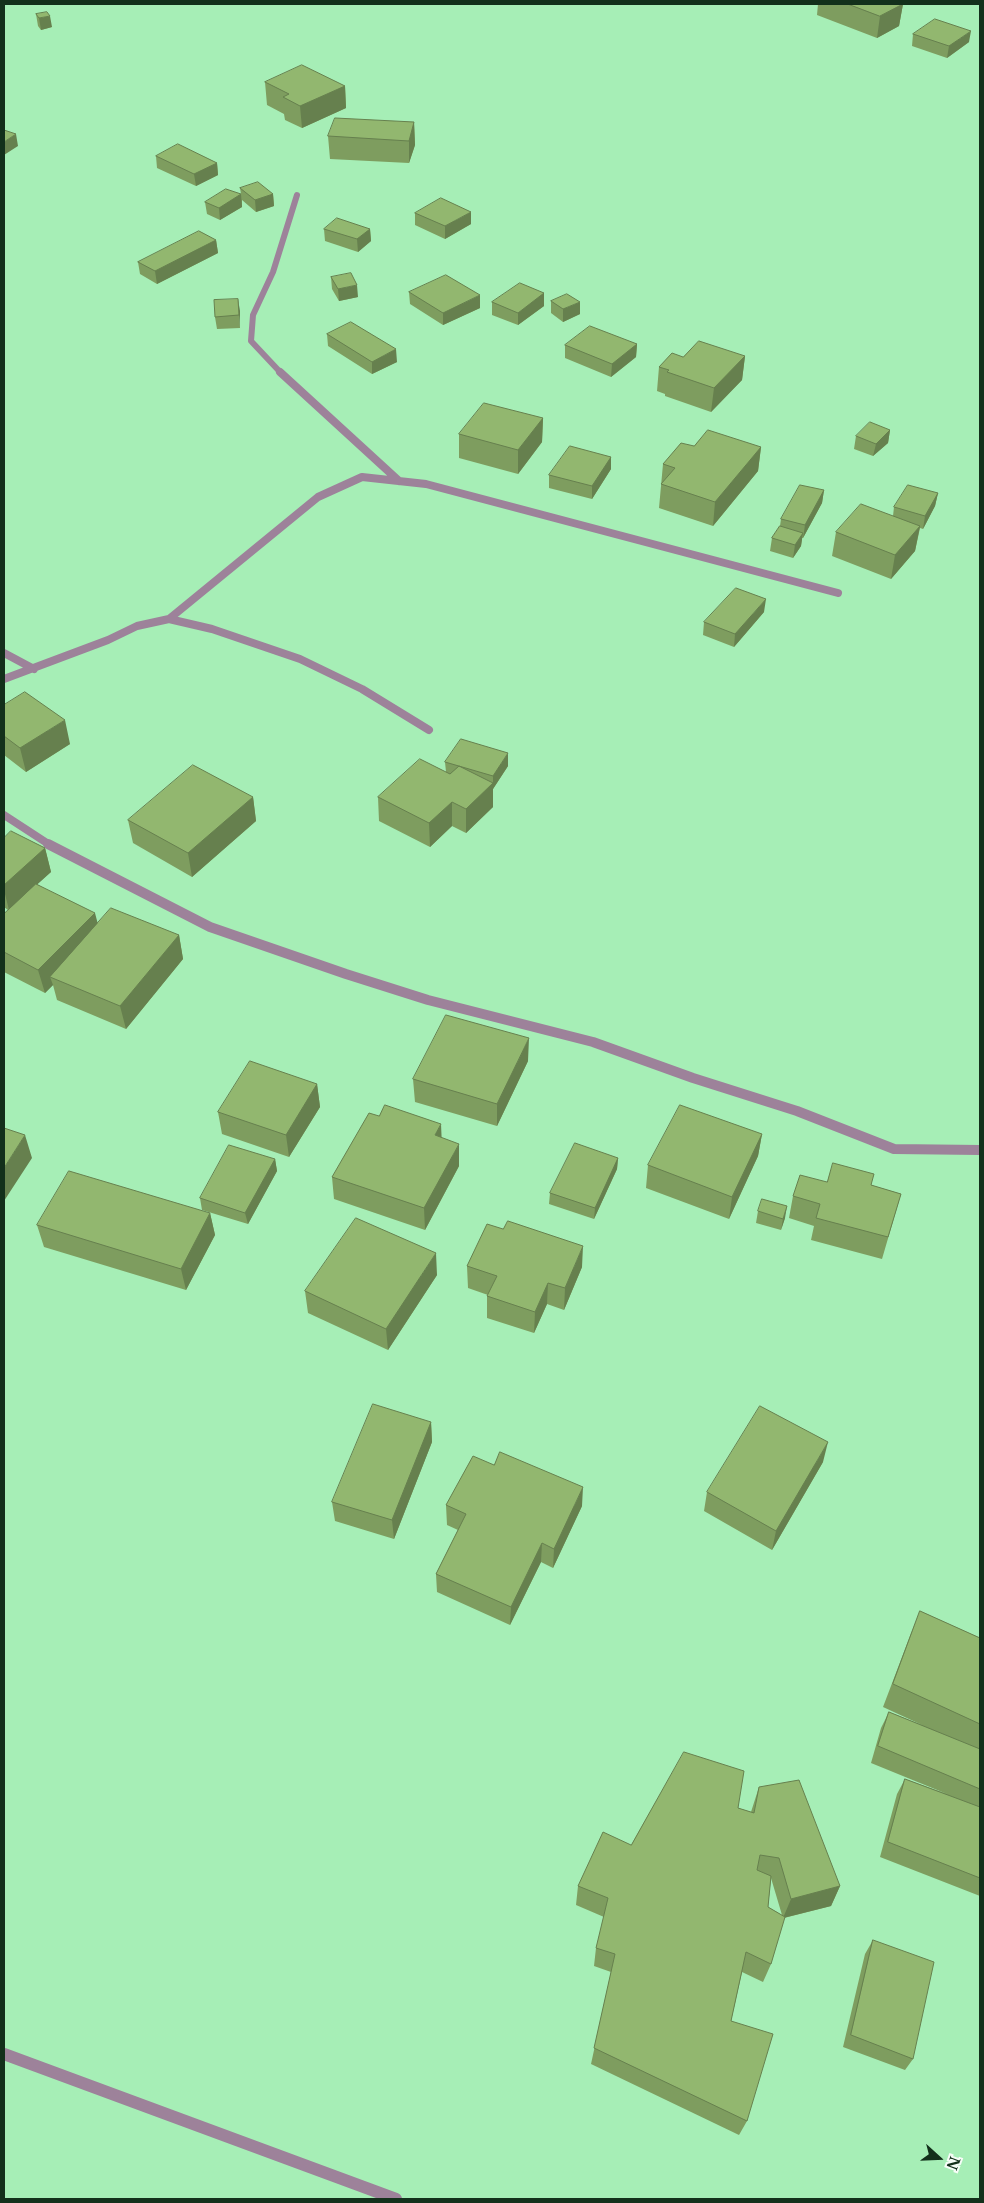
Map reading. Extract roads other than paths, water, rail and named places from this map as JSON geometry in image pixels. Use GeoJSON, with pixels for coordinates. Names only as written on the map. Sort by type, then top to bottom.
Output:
{"type":"FeatureCollection","features":[{"type":"Feature","properties":{"kind":"street"},"geometry":{"type":"LineString","coordinates":[[297,195],[273,272],[253,315],[251,341],[279,371],[399,481]]}},
{"type":"Feature","properties":{"kind":"street"},"geometry":{"type":"LineString","coordinates":[[169,619],[318,497],[362,478],[426,484],[838,593]]}},
{"type":"Feature","properties":{"kind":"street"},"geometry":{"type":"LineString","coordinates":[[4,679],[108,640],[137,626],[169,619],[212,629],[300,659],[362,689],[429,730]]}},
{"type":"Feature","properties":{"kind":"street"},"geometry":{"type":"LineString","coordinates":[[4,653],[34,669]]}},
{"type":"Feature","properties":{"kind":"street"},"geometry":{"type":"LineString","coordinates":[[4,815],[55,848],[210,926],[346,974],[428,1000],[594,1042],[693,1078],[797,1111],[894,1149],[980,1150]]}},
{"type":"Feature","properties":{"kind":"street"},"geometry":{"type":"LineString","coordinates":[[4,2054],[396,2199]]}}]}
